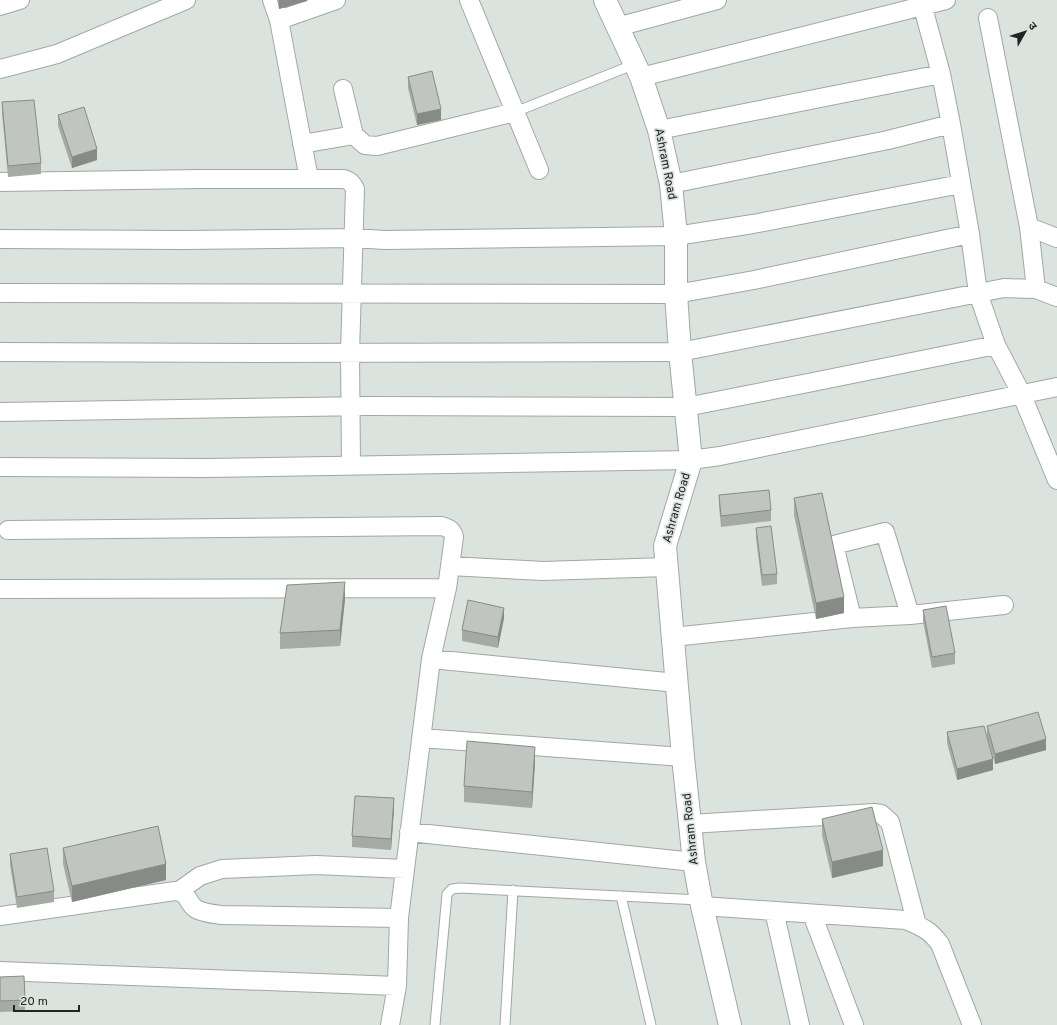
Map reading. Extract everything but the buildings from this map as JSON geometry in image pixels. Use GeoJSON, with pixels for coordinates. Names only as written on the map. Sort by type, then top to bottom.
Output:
{"type":"FeatureCollection","features":[{"type":"Feature","properties":{"kind":"street"},"geometry":{"type":"LineString","coordinates":[[0,6],[20,0]]}},
{"type":"Feature","properties":{"kind":"street"},"geometry":{"type":"LineString","coordinates":[[0,69],[57,54],[186,0]]}},
{"type":"Feature","properties":{"kind":"street"},"geometry":{"type":"LineString","coordinates":[[272,0],[279,20],[309,179]]}},
{"type":"Feature","properties":{"kind":"street"},"geometry":{"type":"LineString","coordinates":[[279,20],[336,0]]}},
{"type":"Feature","properties":{"kind":"street"},"geometry":{"type":"LineString","coordinates":[[469,0],[538,170]]}},
{"type":"Feature","properties":{"kind":"street","name":"Ashram Road"},"geometry":{"type":"LineString","coordinates":[[605,0],[638,70],[659,130],[671,184],[676,236],[676,294],[680,352],[691,460],[665,546],[683,757],[694,862],[701,903],[730,1025]]}},
{"type":"Feature","properties":{"kind":"street"},"geometry":{"type":"LineString","coordinates":[[617,27],[717,0]]}},
{"type":"Feature","properties":{"kind":"street"},"geometry":{"type":"LineString","coordinates":[[638,70],[921,3],[946,0]]}},
{"type":"Feature","properties":{"kind":"street"},"geometry":{"type":"LineString","coordinates":[[921,3],[941,74],[951,124],[970,234],[978,293],[996,345],[1021,394],[1057,480]]}},
{"type":"Feature","properties":{"kind":"street"},"geometry":{"type":"LineString","coordinates":[[988,18],[1029,227],[1036,289]]}},
{"type":"Feature","properties":{"kind":"street"},"geometry":{"type":"LineString","coordinates":[[659,130],[941,74]]}},
{"type":"Feature","properties":{"kind":"street"},"geometry":{"type":"LineString","coordinates":[[343,89],[354,135],[365,145],[376,146],[515,112]]}},
{"type":"Feature","properties":{"kind":"street"},"geometry":{"type":"LineString","coordinates":[[671,184],[888,140],[951,124]]}},
{"type":"Feature","properties":{"kind":"street"},"geometry":{"type":"LineString","coordinates":[[302,144],[354,135]]}},
{"type":"Feature","properties":{"kind":"street"},"geometry":{"type":"LineString","coordinates":[[0,182],[200,179],[349,180],[355,189],[350,353],[351,466]]}},
{"type":"Feature","properties":{"kind":"street"},"geometry":{"type":"LineString","coordinates":[[0,239],[183,240],[354,238],[392,240],[676,236],[753,224],[961,184]]}},
{"type":"Feature","properties":{"kind":"street"},"geometry":{"type":"LineString","coordinates":[[1029,227],[1057,238]]}},
{"type":"Feature","properties":{"kind":"street"},"geometry":{"type":"LineString","coordinates":[[0,293],[676,294],[754,280],[970,234]]}},
{"type":"Feature","properties":{"kind":"street"},"geometry":{"type":"LineString","coordinates":[[0,352],[680,352],[1004,288],[1036,289],[1057,297]]}},
{"type":"Feature","properties":{"kind":"street"},"geometry":{"type":"LineString","coordinates":[[0,412],[351,406],[686,406],[821,381],[996,345]]}},
{"type":"Feature","properties":{"kind":"street"},"geometry":{"type":"LineString","coordinates":[[0,467],[206,468],[691,460],[720,456],[1057,387]]}},
{"type":"Feature","properties":{"kind":"street"},"geometry":{"type":"LineString","coordinates":[[8,530],[441,526],[450,529],[454,537],[447,588],[431,659],[399,918],[397,986],[390,1025]]}},
{"type":"Feature","properties":{"kind":"street"},"geometry":{"type":"LineString","coordinates":[[852,618],[834,545],[885,532],[910,615]]}},
{"type":"Feature","properties":{"kind":"street"},"geometry":{"type":"LineString","coordinates":[[450,566],[543,571],[667,567]]}},
{"type":"Feature","properties":{"kind":"street"},"geometry":{"type":"LineString","coordinates":[[0,589],[447,588]]}},
{"type":"Feature","properties":{"kind":"street"},"geometry":{"type":"LineString","coordinates":[[673,637],[852,618],[910,615],[1004,605]]}},
{"type":"Feature","properties":{"kind":"street"},"geometry":{"type":"LineString","coordinates":[[431,659],[677,683]]}},
{"type":"Feature","properties":{"kind":"street"},"geometry":{"type":"LineString","coordinates":[[421,738],[683,757]]}},
{"type":"Feature","properties":{"kind":"street"},"geometry":{"type":"LineString","coordinates":[[690,824],[874,813],[881,814],[890,822],[917,925]]}},
{"type":"Feature","properties":{"kind":"street"},"geometry":{"type":"LineString","coordinates":[[409,832],[694,862]]}},
{"type":"Feature","properties":{"kind":"street"},"geometry":{"type":"LineString","coordinates":[[0,916],[179,891],[200,876],[222,869],[316,865],[405,869]]}},
{"type":"Feature","properties":{"kind":"street"},"geometry":{"type":"LineString","coordinates":[[179,891],[185,894],[191,905],[197,910],[221,915],[399,918]]}},
{"type":"Feature","properties":{"kind":"street"},"geometry":{"type":"LineString","coordinates":[[701,903],[774,911],[906,920],[925,928],[940,944],[972,1025]]}},
{"type":"Feature","properties":{"kind":"street"},"geometry":{"type":"LineString","coordinates":[[774,911],[800,1025]]}},
{"type":"Feature","properties":{"kind":"street"},"geometry":{"type":"LineString","coordinates":[[812,914],[854,1025]]}},
{"type":"Feature","properties":{"kind":"street"},"geometry":{"type":"LineString","coordinates":[[0,971],[397,986]]}},
{"type":"Feature","properties":{"kind":"lane"},"geometry":{"type":"LineString","coordinates":[[515,112],[638,70]]}},
{"type":"Feature","properties":{"kind":"lane"},"geometry":{"type":"LineString","coordinates":[[435,1025],[447,894],[452,889],[513,890],[621,896],[701,903]]}},
{"type":"Feature","properties":{"kind":"lane"},"geometry":{"type":"LineString","coordinates":[[505,1025],[513,890]]}},
{"type":"Feature","properties":{"kind":"lane"},"geometry":{"type":"LineString","coordinates":[[621,896],[651,1025]]}}]}
